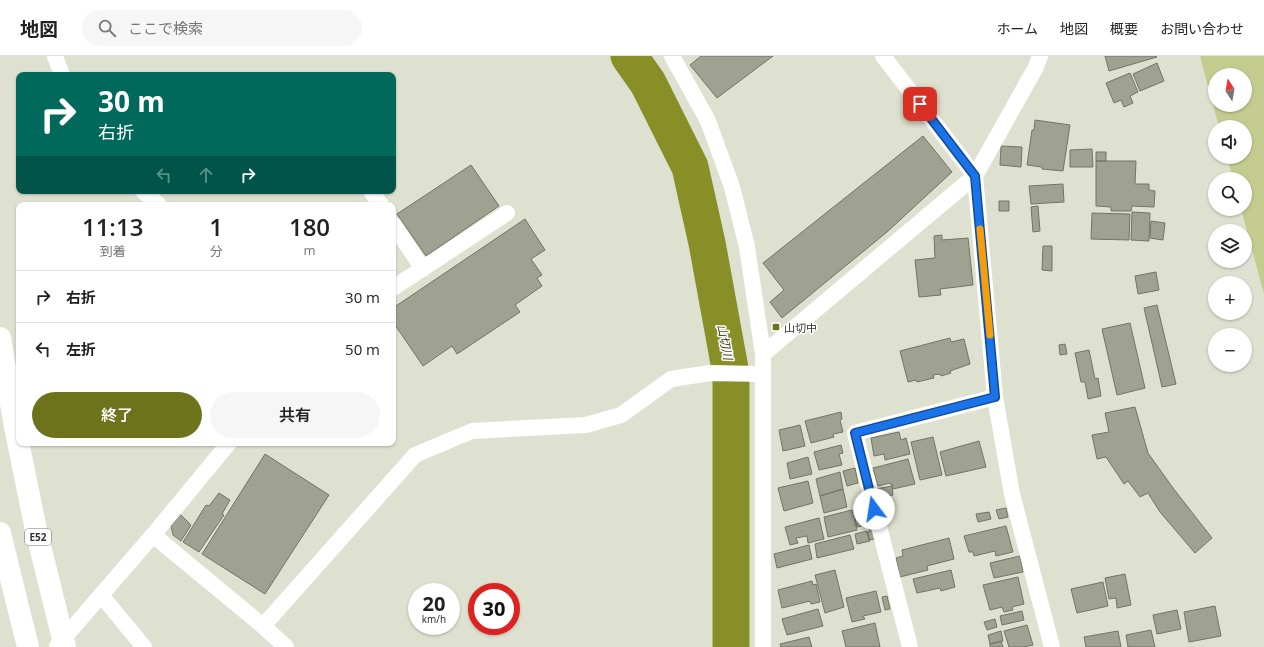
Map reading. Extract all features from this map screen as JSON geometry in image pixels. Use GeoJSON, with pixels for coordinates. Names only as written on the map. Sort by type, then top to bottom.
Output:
{"type":"FeatureCollection","features":[{"type":"Feature","properties":{"kind":"highway","name":"E52"},"geometry":{"type":"LineString","coordinates":[[0,338],[16,432]]}},
{"type":"Feature","properties":{"kind":"highway","name":"E52"},"geometry":{"type":"LineString","coordinates":[[19,446],[36,530],[65,647]]}},
{"type":"Feature","properties":{"kind":"highway"},"geometry":{"type":"LineString","coordinates":[[0,533],[28,647]]}},
{"type":"Feature","properties":{"kind":"street"},"geometry":{"type":"LineString","coordinates":[[55,56],[61,72]]}},
{"type":"Feature","properties":{"kind":"street"},"geometry":{"type":"LineString","coordinates":[[672,56],[708,121],[732,187],[747,247],[763,354],[764,374],[763,647]]}},
{"type":"Feature","properties":{"kind":"street"},"geometry":{"type":"LineString","coordinates":[[883,56],[975,176],[995,397],[1012,494],[1052,647]]}},
{"type":"Feature","properties":{"kind":"street"},"geometry":{"type":"LineString","coordinates":[[763,354],[975,176],[1036,67],[1040,56]]}},
{"type":"Feature","properties":{"kind":"street"},"geometry":{"type":"LineString","coordinates":[[146,194],[156,202]]}},
{"type":"Feature","properties":{"kind":"street"},"geometry":{"type":"LineString","coordinates":[[396,286],[507,213]]}},
{"type":"Feature","properties":{"kind":"street"},"geometry":{"type":"LineString","coordinates":[[396,228],[423,268]]}},
{"type":"Feature","properties":{"kind":"street"},"geometry":{"type":"LineString","coordinates":[[262,626],[415,455],[472,431],[586,425],[621,415],[671,379],[710,373],[764,374]]}},
{"type":"Feature","properties":{"kind":"street"},"geometry":{"type":"LineString","coordinates":[[910,647],[855,433],[995,397]]}},
{"type":"Feature","properties":{"kind":"street"},"geometry":{"type":"LineString","coordinates":[[56,647],[153,535],[227,446]]}},
{"type":"Feature","properties":{"kind":"street"},"geometry":{"type":"LineString","coordinates":[[153,535],[286,647]]}},
{"type":"Feature","properties":{"kind":"street"},"geometry":{"type":"LineString","coordinates":[[101,595],[144,647]]}},
{"type":"Feature","properties":{"kind":"green space"},"geometry":{"type":"Polygon","coordinates":[[[1200,56],[1264,56],[1264,294],[1252,250],[1252,224],[1245,224],[1243,216],[1252,216],[1252,172],[1231,172],[1229,164],[1252,164],[1252,120],[1217,120],[1215,112],[1252,112],[1252,68],[1208,68],[1208,86],[1200,56]]]}},
{"type":"Feature","properties":{"kind":"building"},"geometry":{"type":"Polygon","coordinates":[[[701,56],[773,56],[717,98],[690,65],[701,56]]]}},
{"type":"Feature","properties":{"kind":"building"},"geometry":{"type":"Polygon","coordinates":[[[1105,56],[1156,56],[1157,57],[1109,71],[1105,56]]]}},
{"type":"Feature","properties":{"kind":"building"},"geometry":{"type":"Polygon","coordinates":[[[1157,63],[1164,81],[1140,91],[1133,74],[1157,63]]]}},
{"type":"Feature","properties":{"kind":"building"},"geometry":{"type":"Polygon","coordinates":[[[1130,73],[1138,92],[1130,96],[1133,103],[1124,107],[1121,100],[1114,103],[1106,83],[1130,73]]]}},
{"type":"Feature","properties":{"kind":"building"},"geometry":{"type":"Polygon","coordinates":[[[1035,120],[1070,125],[1063,171],[1042,169],[1042,167],[1027,165],[1032,130],[1034,130],[1035,120]]]}},
{"type":"Feature","properties":{"kind":"building"},"geometry":{"type":"Polygon","coordinates":[[[923,136],[952,172],[887,232],[782,318],[770,302],[784,290],[763,263],[923,136]]]}},
{"type":"Feature","properties":{"kind":"building"},"geometry":{"type":"Polygon","coordinates":[[[1001,146],[1022,147],[1021,167],[1000,165],[1001,146]]]}},
{"type":"Feature","properties":{"kind":"building"},"geometry":{"type":"Polygon","coordinates":[[[1092,149],[1093,167],[1070,167],[1070,150],[1092,149]]]}},
{"type":"Feature","properties":{"kind":"building"},"geometry":{"type":"Polygon","coordinates":[[[1096,152],[1106,152],[1106,161],[1096,161],[1096,152]]]}},
{"type":"Feature","properties":{"kind":"building"},"geometry":{"type":"Polygon","coordinates":[[[1096,161],[1136,161],[1135,184],[1149,184],[1149,190],[1155,191],[1154,207],[1132,206],[1131,211],[1111,211],[1111,207],[1096,206],[1096,161]]]}},
{"type":"Feature","properties":{"kind":"building"},"geometry":{"type":"Polygon","coordinates":[[[471,165],[499,206],[426,256],[397,214],[471,165]]]}},
{"type":"Feature","properties":{"kind":"building"},"geometry":{"type":"Polygon","coordinates":[[[1063,184],[1064,202],[1031,204],[1029,186],[1063,184]]]}},
{"type":"Feature","properties":{"kind":"building"},"geometry":{"type":"Polygon","coordinates":[[[999,201],[1009,201],[1009,211],[999,211],[999,201]]]}},
{"type":"Feature","properties":{"kind":"building"},"geometry":{"type":"Polygon","coordinates":[[[1038,206],[1040,231],[1033,232],[1031,207],[1038,206]]]}},
{"type":"Feature","properties":{"kind":"building"},"geometry":{"type":"Polygon","coordinates":[[[1132,212],[1150,213],[1149,241],[1131,240],[1132,212]]]}},
{"type":"Feature","properties":{"kind":"building"},"geometry":{"type":"Polygon","coordinates":[[[1092,213],[1130,214],[1129,240],[1091,239],[1092,213]]]}},
{"type":"Feature","properties":{"kind":"building"},"geometry":{"type":"Polygon","coordinates":[[[525,219],[545,250],[531,259],[542,275],[537,278],[542,286],[515,305],[520,312],[457,354],[452,346],[423,366],[396,326],[396,306],[525,219]]]}},
{"type":"Feature","properties":{"kind":"building"},"geometry":{"type":"Polygon","coordinates":[[[1151,221],[1165,223],[1163,240],[1150,238],[1151,221]]]}},
{"type":"Feature","properties":{"kind":"building"},"geometry":{"type":"Polygon","coordinates":[[[942,235],[942,240],[968,238],[973,285],[940,289],[941,295],[919,297],[915,260],[935,258],[934,236],[942,235]]]}},
{"type":"Feature","properties":{"kind":"building"},"geometry":{"type":"Polygon","coordinates":[[[1043,246],[1052,246],[1052,271],[1042,270],[1043,246]]]}},
{"type":"Feature","properties":{"kind":"building"},"geometry":{"type":"Polygon","coordinates":[[[1156,272],[1159,290],[1138,294],[1135,276],[1156,272]]]}},
{"type":"Feature","properties":{"kind":"building"},"geometry":{"type":"Polygon","coordinates":[[[1157,305],[1176,384],[1162,387],[1144,308],[1157,305]]]}},
{"type":"Feature","properties":{"kind":"building"},"geometry":{"type":"Polygon","coordinates":[[[1130,323],[1145,388],[1117,395],[1102,329],[1130,323]]]}},
{"type":"Feature","properties":{"kind":"building"},"geometry":{"type":"Polygon","coordinates":[[[950,338],[951,342],[964,339],[970,364],[941,376],[940,374],[933,375],[934,378],[917,382],[916,380],[908,382],[900,351],[950,338]]]}},
{"type":"Feature","properties":{"kind":"building"},"geometry":{"type":"Polygon","coordinates":[[[1065,344],[1067,354],[1060,355],[1059,345],[1065,344]]]}},
{"type":"Feature","properties":{"kind":"building"},"geometry":{"type":"Polygon","coordinates":[[[1089,350],[1095,379],[1098,378],[1101,396],[1088,399],[1085,382],[1081,382],[1075,353],[1089,350]]]}},
{"type":"Feature","properties":{"kind":"building"},"geometry":{"type":"Polygon","coordinates":[[[1135,407],[1148,453],[1212,538],[1195,553],[1160,512],[1148,493],[1140,497],[1128,481],[1124,484],[1106,457],[1097,459],[1092,435],[1109,432],[1105,413],[1135,407]]]}},
{"type":"Feature","properties":{"kind":"building"},"geometry":{"type":"Polygon","coordinates":[[[841,412],[842,419],[840,420],[843,432],[833,434],[834,437],[811,443],[805,421],[841,412]]]}},
{"type":"Feature","properties":{"kind":"building"},"geometry":{"type":"Polygon","coordinates":[[[800,425],[805,446],[783,451],[779,430],[800,425]]]}},
{"type":"Feature","properties":{"kind":"building"},"geometry":{"type":"Polygon","coordinates":[[[899,432],[901,440],[906,438],[910,454],[885,460],[884,454],[874,456],[871,438],[899,432]]]}},
{"type":"Feature","properties":{"kind":"building"},"geometry":{"type":"Polygon","coordinates":[[[933,437],[942,475],[920,480],[911,442],[933,437]]]}},
{"type":"Feature","properties":{"kind":"building"},"geometry":{"type":"Polygon","coordinates":[[[979,441],[986,467],[946,476],[940,452],[979,441]]]}},
{"type":"Feature","properties":{"kind":"building"},"geometry":{"type":"Polygon","coordinates":[[[841,445],[843,453],[839,454],[842,465],[819,470],[814,452],[841,445]]]}},
{"type":"Feature","properties":{"kind":"building"},"geometry":{"type":"Polygon","coordinates":[[[265,454],[329,495],[265,594],[202,554],[265,454]]]}},
{"type":"Feature","properties":{"kind":"building"},"geometry":{"type":"Polygon","coordinates":[[[808,457],[812,474],[790,479],[787,463],[808,457]]]}},
{"type":"Feature","properties":{"kind":"building"},"geometry":{"type":"Polygon","coordinates":[[[908,459],[915,484],[893,489],[892,484],[891,485],[890,483],[878,486],[873,468],[908,459]]]}},
{"type":"Feature","properties":{"kind":"building"},"geometry":{"type":"Polygon","coordinates":[[[855,468],[858,483],[847,486],[843,471],[855,468]]]}},
{"type":"Feature","properties":{"kind":"building"},"geometry":{"type":"Polygon","coordinates":[[[840,472],[843,489],[820,496],[816,479],[840,472]]]}},
{"type":"Feature","properties":{"kind":"building"},"geometry":{"type":"Polygon","coordinates":[[[808,481],[813,503],[784,511],[778,488],[808,481]]]}},
{"type":"Feature","properties":{"kind":"building"},"geometry":{"type":"Polygon","coordinates":[[[892,486],[893,495],[878,498],[876,489],[892,486]]]}},
{"type":"Feature","properties":{"kind":"building"},"geometry":{"type":"Polygon","coordinates":[[[843,489],[847,507],[824,513],[820,496],[843,489]]]}},
{"type":"Feature","properties":{"kind":"building"},"geometry":{"type":"Polygon","coordinates":[[[219,493],[230,500],[222,514],[224,515],[199,552],[183,542],[206,505],[209,506],[219,493]]]}},
{"type":"Feature","properties":{"kind":"building"},"geometry":{"type":"Polygon","coordinates":[[[866,507],[870,524],[857,527],[853,510],[866,507]]]}},
{"type":"Feature","properties":{"kind":"building"},"geometry":{"type":"Polygon","coordinates":[[[1006,508],[1008,517],[999,519],[996,510],[1006,508]]]}},
{"type":"Feature","properties":{"kind":"building"},"geometry":{"type":"Polygon","coordinates":[[[852,510],[857,530],[828,537],[824,517],[852,510]]]}},
{"type":"Feature","properties":{"kind":"building"},"geometry":{"type":"Polygon","coordinates":[[[989,512],[991,519],[978,522],[976,514],[989,512]]]}},
{"type":"Feature","properties":{"kind":"building"},"geometry":{"type":"Polygon","coordinates":[[[180,514],[191,525],[181,541],[173,535],[171,526],[180,514]]]}},
{"type":"Feature","properties":{"kind":"building"},"geometry":{"type":"Polygon","coordinates":[[[819,518],[824,539],[808,543],[807,536],[796,538],[798,543],[790,545],[785,527],[819,518]]]}},
{"type":"Feature","properties":{"kind":"building"},"geometry":{"type":"Polygon","coordinates":[[[1006,526],[1013,552],[996,556],[995,551],[974,556],[973,552],[969,552],[964,536],[1006,526]]]}},
{"type":"Feature","properties":{"kind":"building"},"geometry":{"type":"Polygon","coordinates":[[[872,528],[875,539],[869,540],[867,532],[870,532],[869,529],[872,528]]]}},
{"type":"Feature","properties":{"kind":"building"},"geometry":{"type":"Polygon","coordinates":[[[867,531],[870,541],[857,544],[855,534],[867,531]]]}},
{"type":"Feature","properties":{"kind":"building"},"geometry":{"type":"Polygon","coordinates":[[[850,535],[854,549],[817,558],[815,544],[850,535]]]}},
{"type":"Feature","properties":{"kind":"building"},"geometry":{"type":"Polygon","coordinates":[[[949,538],[954,559],[927,566],[928,570],[900,577],[896,558],[903,556],[902,550],[949,538]]]}},
{"type":"Feature","properties":{"kind":"building"},"geometry":{"type":"Polygon","coordinates":[[[809,545],[812,559],[777,568],[774,554],[809,545]]]}},
{"type":"Feature","properties":{"kind":"building"},"geometry":{"type":"Polygon","coordinates":[[[1020,556],[1023,572],[994,578],[990,563],[1020,556]]]}},
{"type":"Feature","properties":{"kind":"building"},"geometry":{"type":"Polygon","coordinates":[[[835,570],[844,607],[825,613],[815,575],[835,570]]]}},
{"type":"Feature","properties":{"kind":"building"},"geometry":{"type":"Polygon","coordinates":[[[951,570],[955,587],[941,591],[940,588],[917,593],[913,579],[951,570]]]}},
{"type":"Feature","properties":{"kind":"building"},"geometry":{"type":"Polygon","coordinates":[[[1125,574],[1131,605],[1117,608],[1116,598],[1109,599],[1105,578],[1125,574]]]}},
{"type":"Feature","properties":{"kind":"building"},"geometry":{"type":"Polygon","coordinates":[[[1018,577],[1024,604],[1012,607],[1013,610],[1004,612],[1002,607],[990,610],[983,585],[1018,577]]]}},
{"type":"Feature","properties":{"kind":"building"},"geometry":{"type":"Polygon","coordinates":[[[812,581],[813,585],[816,584],[820,602],[811,604],[810,601],[782,608],[778,590],[812,581]]]}},
{"type":"Feature","properties":{"kind":"building"},"geometry":{"type":"Polygon","coordinates":[[[1103,582],[1108,606],[1077,613],[1071,589],[1103,582]]]}},
{"type":"Feature","properties":{"kind":"building"},"geometry":{"type":"Polygon","coordinates":[[[876,591],[881,612],[863,616],[865,619],[852,622],[846,598],[876,591]]]}},
{"type":"Feature","properties":{"kind":"building"},"geometry":{"type":"Polygon","coordinates":[[[887,596],[890,609],[885,610],[882,597],[887,596]]]}},
{"type":"Feature","properties":{"kind":"building"},"geometry":{"type":"Polygon","coordinates":[[[1215,606],[1221,636],[1189,642],[1184,612],[1215,606]]]}},
{"type":"Feature","properties":{"kind":"building"},"geometry":{"type":"Polygon","coordinates":[[[818,609],[823,626],[787,635],[782,619],[818,609]]]}},
{"type":"Feature","properties":{"kind":"building"},"geometry":{"type":"Polygon","coordinates":[[[1177,610],[1181,629],[1157,634],[1153,615],[1177,610]]]}},
{"type":"Feature","properties":{"kind":"building"},"geometry":{"type":"Polygon","coordinates":[[[1022,611],[1024,620],[1002,625],[1000,616],[1022,611]]]}},
{"type":"Feature","properties":{"kind":"building"},"geometry":{"type":"Polygon","coordinates":[[[995,619],[997,627],[987,630],[984,622],[995,619]]]}},
{"type":"Feature","properties":{"kind":"building"},"geometry":{"type":"Polygon","coordinates":[[[875,623],[880,647],[846,647],[842,631],[875,623]]]}},
{"type":"Feature","properties":{"kind":"building"},"geometry":{"type":"Polygon","coordinates":[[[1027,625],[1033,645],[1024,647],[1009,647],[1004,631],[1027,625]]]}},
{"type":"Feature","properties":{"kind":"building"},"geometry":{"type":"Polygon","coordinates":[[[1151,630],[1155,647],[1128,647],[1126,635],[1151,630]]]}},
{"type":"Feature","properties":{"kind":"building"},"geometry":{"type":"Polygon","coordinates":[[[1001,631],[1003,641],[990,644],[988,635],[1001,631]]]}},
{"type":"Feature","properties":{"kind":"building"},"geometry":{"type":"Polygon","coordinates":[[[1118,631],[1121,647],[1086,647],[1084,637],[1118,631]]]}},
{"type":"Feature","properties":{"kind":"building"},"geometry":{"type":"Polygon","coordinates":[[[809,637],[812,647],[781,647],[780,644],[809,637]]]}},
{"type":"Feature","properties":{"kind":"building"},"geometry":{"type":"Polygon","coordinates":[[[1001,641],[1003,647],[990,647],[990,644],[1001,641]]]}},
{"type":"Feature","properties":{"kind":"waterway","name":"山切川"},"geometry":{"type":"LineString","coordinates":[[629,56],[648,83],[690,167],[707,243],[731,374],[731,647]]}},
{"type":"Feature","properties":{"kind":"slow traffic"},"geometry":{"type":"LineString","coordinates":[[980,229],[990,335]]}},
{"type":"Feature","properties":{"kind":"place","name":"山切中"},"geometry":{"type":"Point","coordinates":[776,327]}},
{"type":"Feature","properties":{"kind":"route"},"geometry":{"type":"LineString","coordinates":[[874,509],[855,433],[995,397],[975,176],[920,104]]}}]}
